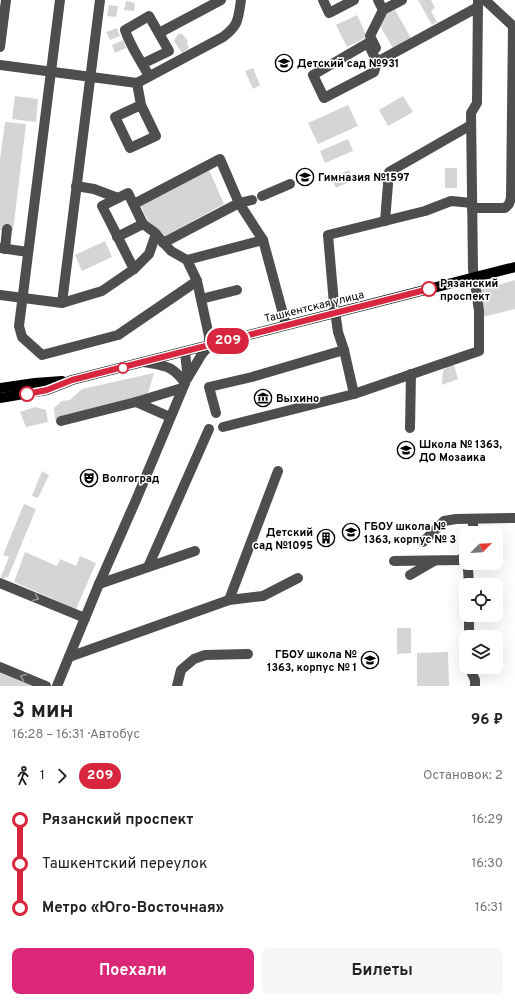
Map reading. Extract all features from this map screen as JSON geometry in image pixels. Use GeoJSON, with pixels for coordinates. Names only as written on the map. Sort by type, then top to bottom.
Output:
{"type":"FeatureCollection","features":[{"type":"Feature","properties":{"kind":"main road","name":"Ташкентская улица"},"geometry":{"type":"LineString","coordinates":[[0,398],[47,390],[72,380],[515,267]]}},
{"type":"Feature","properties":{"kind":"main road","name":"Ташкентская улица"},"geometry":{"type":"LineString","coordinates":[[0,388],[72,380]]}},
{"type":"Feature","properties":{"kind":"street"},"geometry":{"type":"LineString","coordinates":[[0,47],[6,0]]}},
{"type":"Feature","properties":{"kind":"street"},"geometry":{"type":"LineString","coordinates":[[60,0],[18,326],[22,337],[42,355],[118,335],[196,281]]}},
{"type":"Feature","properties":{"kind":"street"},"geometry":{"type":"LineString","coordinates":[[62,303],[100,0]]}},
{"type":"Feature","properties":{"kind":"street"},"geometry":{"type":"LineString","coordinates":[[159,33],[221,0]]}},
{"type":"Feature","properties":{"kind":"street"},"geometry":{"type":"LineString","coordinates":[[0,64],[137,83],[222,38],[232,30],[238,20],[241,0]]}},
{"type":"Feature","properties":{"kind":"street"},"geometry":{"type":"LineString","coordinates":[[323,0],[329,13],[354,0]]}},
{"type":"Feature","properties":{"kind":"street"},"geometry":{"type":"LineString","coordinates":[[378,0],[384,10]]}},
{"type":"Feature","properties":{"kind":"street"},"geometry":{"type":"LineString","coordinates":[[379,61],[370,36],[384,10],[402,0]]}},
{"type":"Feature","properties":{"kind":"street"},"geometry":{"type":"LineString","coordinates":[[379,61],[368,43],[314,75],[324,98],[374,72],[379,61],[480,2]]}},
{"type":"Feature","properties":{"kind":"street"},"geometry":{"type":"LineString","coordinates":[[354,394],[344,350],[338,332],[328,235],[425,211],[452,201],[472,205],[505,208],[509,204],[511,198],[514,26],[480,2]]}},
{"type":"Feature","properties":{"kind":"street"},"geometry":{"type":"LineString","coordinates":[[223,427],[354,394],[479,351],[479,311],[473,269],[471,113],[477,103],[480,2]]}},
{"type":"Feature","properties":{"kind":"street"},"geometry":{"type":"LineString","coordinates":[[142,64],[169,51],[148,16],[125,30],[127,37],[142,64],[149,76]]}},
{"type":"Feature","properties":{"kind":"street"},"geometry":{"type":"LineString","coordinates":[[137,83],[141,104],[156,136],[130,148],[115,117],[141,104]]}},
{"type":"Feature","properties":{"kind":"street"},"geometry":{"type":"LineString","coordinates":[[385,221],[389,172],[471,125]]}},
{"type":"Feature","properties":{"kind":"street"},"geometry":{"type":"LineString","coordinates":[[134,204],[220,159],[239,203],[263,240],[286,325]]}},
{"type":"Feature","properties":{"kind":"street"},"geometry":{"type":"LineString","coordinates":[[262,196],[290,184]]}},
{"type":"Feature","properties":{"kind":"street"},"geometry":{"type":"LineString","coordinates":[[76,186],[94,189],[118,198]]}},
{"type":"Feature","properties":{"kind":"street"},"geometry":{"type":"LineString","coordinates":[[57,686],[84,618],[136,500],[170,416],[184,385],[202,354],[209,346],[210,336],[201,299],[196,281],[187,260],[171,251],[156,234],[143,224],[128,193],[102,206],[134,269]]}},
{"type":"Feature","properties":{"kind":"street"},"geometry":{"type":"LineString","coordinates":[[163,243],[239,203],[252,200]]}},
{"type":"Feature","properties":{"kind":"street"},"geometry":{"type":"LineString","coordinates":[[117,237],[143,224]]}},
{"type":"Feature","properties":{"kind":"street"},"geometry":{"type":"LineString","coordinates":[[7,230],[2,248],[28,252]]}},
{"type":"Feature","properties":{"kind":"street"},"geometry":{"type":"LineString","coordinates":[[0,295],[62,303],[102,291],[134,269],[149,254],[156,234]]}},
{"type":"Feature","properties":{"kind":"street"},"geometry":{"type":"LineString","coordinates":[[187,260],[263,240]]}},
{"type":"Feature","properties":{"kind":"street"},"geometry":{"type":"LineString","coordinates":[[201,299],[237,290]]}},
{"type":"Feature","properties":{"kind":"street"},"geometry":{"type":"LineString","coordinates":[[216,413],[209,387],[252,377],[344,350]]}},
{"type":"Feature","properties":{"kind":"street"},"geometry":{"type":"LineString","coordinates":[[184,385],[187,371],[185,352]]}},
{"type":"Feature","properties":{"kind":"street"},"geometry":{"type":"LineString","coordinates":[[144,362],[175,370],[184,385]]}},
{"type":"Feature","properties":{"kind":"street"},"geometry":{"type":"LineString","coordinates":[[410,428],[411,374]]}},
{"type":"Feature","properties":{"kind":"street"},"geometry":{"type":"LineString","coordinates":[[0,384],[11,386]]}},
{"type":"Feature","properties":{"kind":"street"},"geometry":{"type":"LineString","coordinates":[[61,421],[136,402],[184,385]]}},
{"type":"Feature","properties":{"kind":"street"},"geometry":{"type":"LineString","coordinates":[[136,402],[170,416]]}},
{"type":"Feature","properties":{"kind":"street"},"geometry":{"type":"LineString","coordinates":[[148,567],[209,429]]}},
{"type":"Feature","properties":{"kind":"street"},"geometry":{"type":"LineString","coordinates":[[229,600],[278,470]]}},
{"type":"Feature","properties":{"kind":"street"},"geometry":{"type":"LineString","coordinates":[[423,542],[444,521],[456,519],[515,518]]}},
{"type":"Feature","properties":{"kind":"street"},"geometry":{"type":"LineString","coordinates":[[473,519],[473,526]]}},
{"type":"Feature","properties":{"kind":"street"},"geometry":{"type":"LineString","coordinates":[[99,584],[195,551]]}},
{"type":"Feature","properties":{"kind":"street"},"geometry":{"type":"LineString","coordinates":[[410,575],[435,560]]}},
{"type":"Feature","properties":{"kind":"street"},"geometry":{"type":"LineString","coordinates":[[394,561],[459,560]]}},
{"type":"Feature","properties":{"kind":"street"},"geometry":{"type":"LineString","coordinates":[[69,657],[229,600],[263,596],[298,578]]}},
{"type":"Feature","properties":{"kind":"street"},"geometry":{"type":"LineString","coordinates":[[0,583],[84,618]]}},
{"type":"Feature","properties":{"kind":"street"},"geometry":{"type":"LineString","coordinates":[[177,686],[181,670],[194,659],[205,655],[248,654]]}},
{"type":"Feature","properties":{"kind":"street"},"geometry":{"type":"LineString","coordinates":[[0,667],[46,686]]}},
{"type":"Feature","properties":{"kind":"street"},"geometry":{"type":"LineString","coordinates":[[473,674],[475,686]]}},
{"type":"Feature","properties":{"kind":"shaded area"},"geometry":{"type":"Polygon","coordinates":[[[418,0],[431,0],[435,8],[431,11],[437,22],[432,25],[418,0]]]}},
{"type":"Feature","properties":{"kind":"shaded area"},"geometry":{"type":"Polygon","coordinates":[[[126,1],[135,3],[134,11],[124,10],[126,1]]]}},
{"type":"Feature","properties":{"kind":"shaded area"},"geometry":{"type":"Polygon","coordinates":[[[109,5],[118,6],[116,17],[107,16],[109,5]]]}},
{"type":"Feature","properties":{"kind":"shaded area"},"geometry":{"type":"Polygon","coordinates":[[[395,10],[411,38],[393,48],[379,24],[379,19],[395,10]]]}},
{"type":"Feature","properties":{"kind":"shaded area"},"geometry":{"type":"Polygon","coordinates":[[[357,15],[367,37],[347,47],[336,25],[357,15]]]}},
{"type":"Feature","properties":{"kind":"shaded area"},"geometry":{"type":"Polygon","coordinates":[[[117,28],[120,36],[110,40],[106,32],[117,28]]]}},
{"type":"Feature","properties":{"kind":"shaded area"},"geometry":{"type":"Polygon","coordinates":[[[178,34],[182,34],[188,41],[187,43],[189,48],[182,53],[174,41],[178,34]]]}},
{"type":"Feature","properties":{"kind":"shaded area"},"geometry":{"type":"Polygon","coordinates":[[[123,40],[126,48],[115,53],[112,45],[123,40]]]}},
{"type":"Feature","properties":{"kind":"shaded area"},"geometry":{"type":"Polygon","coordinates":[[[253,68],[260,85],[253,89],[245,71],[253,68]]]}},
{"type":"Feature","properties":{"kind":"shaded area"},"geometry":{"type":"Polygon","coordinates":[[[15,96],[38,99],[36,122],[12,119],[15,96]]]}},
{"type":"Feature","properties":{"kind":"shaded area"},"geometry":{"type":"Polygon","coordinates":[[[403,96],[413,112],[388,126],[379,110],[403,96]]]}},
{"type":"Feature","properties":{"kind":"shaded area"},"geometry":{"type":"Polygon","coordinates":[[[348,105],[358,126],[318,144],[308,123],[348,105]]]}},
{"type":"Feature","properties":{"kind":"shaded area"},"geometry":{"type":"Polygon","coordinates":[[[5,122],[26,124],[13,231],[0,230],[0,160],[5,122]]]}},
{"type":"Feature","properties":{"kind":"shaded area"},"geometry":{"type":"Polygon","coordinates":[[[348,139],[353,151],[325,163],[320,151],[348,139]]]}},
{"type":"Feature","properties":{"kind":"shaded area"},"geometry":{"type":"Polygon","coordinates":[[[445,168],[457,168],[457,188],[445,188],[445,168]]]}},
{"type":"Feature","properties":{"kind":"shaded area"},"geometry":{"type":"Polygon","coordinates":[[[209,170],[224,204],[165,236],[148,221],[141,206],[209,170]]]}},
{"type":"Feature","properties":{"kind":"shaded area"},"geometry":{"type":"Polygon","coordinates":[[[349,170],[353,180],[336,188],[331,178],[349,170]]]}},
{"type":"Feature","properties":{"kind":"shaded area"},"geometry":{"type":"Polygon","coordinates":[[[105,241],[112,257],[82,271],[75,255],[105,241]]]}},
{"type":"Feature","properties":{"kind":"shaded area"},"geometry":{"type":"Polygon","coordinates":[[[515,280],[515,309],[479,318],[475,291],[515,280]]]}},
{"type":"Feature","properties":{"kind":"shaded area"},"geometry":{"type":"Polygon","coordinates":[[[453,361],[458,379],[442,385],[443,371],[453,361]]]}},
{"type":"Feature","properties":{"kind":"shaded area"},"geometry":{"type":"Polygon","coordinates":[[[154,373],[148,393],[115,405],[55,420],[54,408],[62,401],[70,400],[82,389],[154,373]]]}},
{"type":"Feature","properties":{"kind":"shaded area"},"geometry":{"type":"Polygon","coordinates":[[[35,407],[46,410],[48,422],[26,427],[20,412],[35,407]]]}},
{"type":"Feature","properties":{"kind":"shaded area"},"geometry":{"type":"Polygon","coordinates":[[[42,471],[49,475],[38,498],[32,496],[42,471]]]}},
{"type":"Feature","properties":{"kind":"shaded area"},"geometry":{"type":"Polygon","coordinates":[[[24,504],[36,509],[8,577],[0,579],[9,557],[3,555],[24,504]]]}},
{"type":"Feature","properties":{"kind":"shaded area"},"geometry":{"type":"Polygon","coordinates":[[[25,552],[57,566],[60,559],[76,566],[80,556],[96,563],[76,609],[14,582],[25,552]]]}},
{"type":"Feature","properties":{"kind":"shaded area"},"geometry":{"type":"Polygon","coordinates":[[[397,628],[411,628],[411,653],[397,654],[397,628]]]}},
{"type":"Feature","properties":{"kind":"shaded area"},"geometry":{"type":"Polygon","coordinates":[[[448,652],[449,686],[417,686],[417,653],[448,652]]]}},
{"type":"Feature","properties":{"kind":"shaded area"},"geometry":{"type":"Polygon","coordinates":[[[0,673],[33,686],[0,686],[0,673]]]}},
{"type":"Feature","properties":{"kind":"bus line","name":"209"},"geometry":{"type":"LineString","coordinates":[[27,394],[47,390],[72,380],[429,289]]}},
{"type":"Feature","properties":{"kind":"place","name":"Детский сад №931"},"geometry":{"type":"Point","coordinates":[284,63]}},
{"type":"Feature","properties":{"kind":"place","name":"Гимназия №1597"},"geometry":{"type":"Point","coordinates":[305,177]}},
{"type":"Feature","properties":{"kind":"place","name":"Рязанский проспект"},"geometry":{"type":"Point","coordinates":[429,289]}},
{"type":"Feature","properties":{"kind":"place","name":"Выхино"},"geometry":{"type":"Point","coordinates":[263,398]}},
{"type":"Feature","properties":{"kind":"place","name":"Школа № 1363, ДО Мозаика"},"geometry":{"type":"Point","coordinates":[406,450]}},
{"type":"Feature","properties":{"kind":"place","name":"Волгоград"},"geometry":{"type":"Point","coordinates":[89,478]}},
{"type":"Feature","properties":{"kind":"place","name":"ГБОУ школа № 1363, корпус № 3"},"geometry":{"type":"Point","coordinates":[351,532]}},
{"type":"Feature","properties":{"kind":"place","name":"Детский сад №1095"},"geometry":{"type":"Point","coordinates":[326,538]}},
{"type":"Feature","properties":{"kind":"place","name":"ГБОУ школа № 1363, корпус № 1"},"geometry":{"type":"Point","coordinates":[370,660]}}]}
